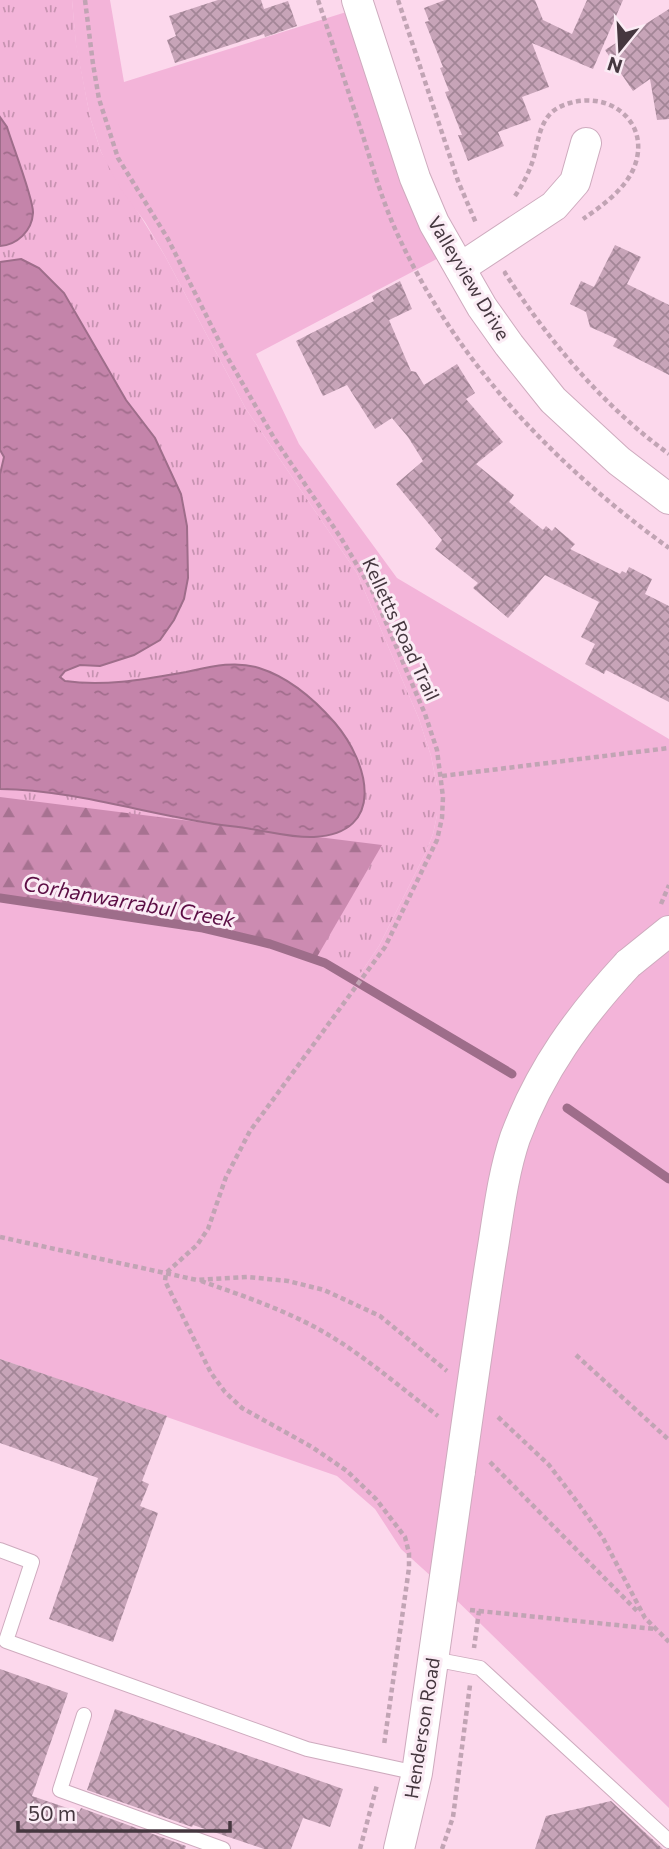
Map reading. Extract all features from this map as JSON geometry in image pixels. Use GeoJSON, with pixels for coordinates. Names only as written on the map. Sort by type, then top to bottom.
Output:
{"type":"FeatureCollection","features":[{"type":"Feature","properties":{"kind":"street","name":"Valleyview Drive"},"geometry":{"type":"LineString","coordinates":[[357,0],[415,178],[434,223],[460,268],[509,345],[553,400],[619,461],[669,499]]}},
{"type":"Feature","properties":{"kind":"street"},"geometry":{"type":"LineString","coordinates":[[460,268],[554,206],[575,182],[586,144]]}},
{"type":"Feature","properties":{"kind":"street","name":"Henderson Road"},"geometry":{"type":"LineString","coordinates":[[398,1849],[417,1773],[433,1659],[451,1607],[502,1185],[515,1139],[547,1069],[589,1006],[628,964],[669,932]]}},
{"type":"Feature","properties":{"kind":"lane"},"geometry":{"type":"LineString","coordinates":[[0,1550],[32,1562],[6,1641],[307,1749],[417,1773]]}},
{"type":"Feature","properties":{"kind":"lane"},"geometry":{"type":"LineString","coordinates":[[433,1659],[480,1668],[669,1841]]}},
{"type":"Feature","properties":{"kind":"lane"},"geometry":{"type":"LineString","coordinates":[[84,1715],[60,1790],[223,1849]]}},
{"type":"Feature","properties":{"kind":"path","name":"Kelletts Road Trail"},"geometry":{"type":"LineString","coordinates":[[85,0],[99,99],[118,158],[168,239],[225,353],[274,438],[341,538],[373,592],[425,713],[442,776],[442,818],[437,839],[385,947],[250,1131],[226,1177],[208,1228],[197,1245],[166,1273]]}},
{"type":"Feature","properties":{"kind":"path"},"geometry":{"type":"LineString","coordinates":[[398,0],[458,181],[476,223]]}},
{"type":"Feature","properties":{"kind":"path"},"geometry":{"type":"LineString","coordinates":[[505,273],[545,331],[570,361],[632,425],[669,454]]}},
{"type":"Feature","properties":{"kind":"path"},"geometry":{"type":"LineString","coordinates":[[442,776],[669,748]]}},
{"type":"Feature","properties":{"kind":"path"},"geometry":{"type":"LineString","coordinates":[[0,1237],[166,1273],[167,1288],[211,1373],[225,1392],[242,1408],[312,1447],[347,1471],[376,1499],[405,1537],[409,1553],[405,1599],[381,1765],[360,1849]]}},
{"type":"Feature","properties":{"kind":"path"},"geometry":{"type":"LineString","coordinates":[[197,1280],[258,1301],[312,1325],[344,1345],[444,1420]]}},
{"type":"Feature","properties":{"kind":"path"},"geometry":{"type":"LineString","coordinates":[[576,1355],[669,1440]]}},
{"type":"Feature","properties":{"kind":"path"},"geometry":{"type":"LineString","coordinates":[[483,1455],[645,1618]]}},
{"type":"Feature","properties":{"kind":"path"},"geometry":{"type":"LineString","coordinates":[[451,1607],[656,1629]]}},
{"type":"Feature","properties":{"kind":"path"},"geometry":{"type":"LineString","coordinates":[[442,1849],[453,1817],[479,1611]]}},
{"type":"Feature","properties":{"kind":"green space"},"geometry":{"type":"Polygon","coordinates":[[[0,0],[72,0],[76,43],[90,117],[101,152],[165,256],[246,409],[357,573],[419,719],[437,786],[437,815],[433,834],[379,946],[356,980],[325,963],[0,898],[0,0]]]}},
{"type":"Feature","properties":{"kind":"green space"},"geometry":{"type":"Polygon","coordinates":[[[72,0],[110,0],[124,82],[359,8],[450,252],[256,354],[299,444],[397,578],[669,739],[669,1808],[401,1549],[375,1509],[337,1476],[0,1359],[0,898],[203,928],[270,944],[325,963],[422,1020],[356,980],[379,946],[426,852],[437,815],[437,786],[419,719],[357,573],[246,409],[165,256],[120,188],[101,152],[90,117],[76,45],[72,0]]]}},
{"type":"Feature","properties":{"kind":"green space"},"geometry":{"type":"Polygon","coordinates":[[[0,797],[382,845],[260,1055],[0,963],[0,797]]]}},
{"type":"Feature","properties":{"kind":"water"},"geometry":{"type":"Polygon","coordinates":[[[0,117],[7,127],[27,185],[33,213],[30,226],[18,240],[0,246],[0,117]]]}},
{"type":"Feature","properties":{"kind":"water"},"geometry":{"type":"Polygon","coordinates":[[[21,259],[39,268],[64,293],[126,400],[155,438],[181,494],[187,526],[188,578],[184,599],[160,640],[134,655],[100,666],[80,665],[65,671],[60,677],[65,681],[80,683],[110,683],[231,664],[259,668],[280,677],[310,698],[335,723],[347,739],[363,776],[365,793],[362,810],[353,823],[337,833],[314,837],[290,836],[79,797],[0,789],[0,474],[4,457],[0,450],[0,262],[21,259]]]}},
{"type":"Feature","properties":{"kind":"building"},"geometry":{"type":"Polygon","coordinates":[[[218,0],[261,0],[264,9],[288,1],[297,26],[175,63],[167,40],[176,36],[169,16],[218,0]]]}},
{"type":"Feature","properties":{"kind":"building"},"geometry":{"type":"Polygon","coordinates":[[[445,0],[535,0],[543,20],[572,34],[587,0],[623,0],[593,69],[532,43],[549,87],[522,97],[531,120],[498,132],[504,146],[468,161],[458,135],[462,135],[445,92],[449,91],[440,68],[443,67],[425,22],[429,21],[424,8],[445,0]]]}},
{"type":"Feature","properties":{"kind":"building"},"geometry":{"type":"Polygon","coordinates":[[[669,9],[669,119],[657,120],[650,79],[633,91],[605,50],[669,9]]]}},
{"type":"Feature","properties":{"kind":"building"},"geometry":{"type":"Polygon","coordinates":[[[615,245],[641,257],[627,284],[669,305],[669,375],[613,346],[617,339],[590,327],[586,312],[570,304],[581,281],[594,287],[615,245]]]}},
{"type":"Feature","properties":{"kind":"building"},"geometry":{"type":"Polygon","coordinates":[[[400,281],[412,309],[389,320],[411,371],[416,372],[424,385],[457,364],[475,393],[466,399],[503,442],[476,464],[514,495],[509,502],[543,530],[546,526],[552,531],[555,527],[575,544],[570,549],[620,574],[622,571],[626,573],[629,567],[652,579],[645,594],[669,606],[669,702],[606,670],[604,674],[585,664],[595,644],[581,637],[599,602],[545,575],[508,618],[473,588],[478,583],[435,549],[442,540],[396,484],[423,461],[408,437],[392,418],[375,429],[347,385],[323,396],[296,341],[374,301],[372,296],[400,281]]]}},
{"type":"Feature","properties":{"kind":"building"},"geometry":{"type":"Polygon","coordinates":[[[0,1359],[167,1416],[142,1481],[149,1484],[140,1506],[158,1513],[113,1642],[49,1619],[98,1478],[0,1443],[0,1359]]]}},
{"type":"Feature","properties":{"kind":"building"},"geometry":{"type":"Polygon","coordinates":[[[0,1669],[68,1693],[32,1796],[79,1812],[81,1808],[186,1846],[185,1849],[0,1849],[0,1669]]]}},
{"type":"Feature","properties":{"kind":"building"},"geometry":{"type":"Polygon","coordinates":[[[115,1709],[343,1789],[330,1827],[303,1818],[291,1849],[264,1849],[87,1790],[115,1709]]]}},
{"type":"Feature","properties":{"kind":"building"},"geometry":{"type":"Polygon","coordinates":[[[611,1801],[663,1849],[535,1849],[546,1816],[611,1801]]]}},
{"type":"Feature","properties":{"kind":"waterway","name":"Corhanwarrabul Creek"},"geometry":{"type":"LineString","coordinates":[[0,898],[203,928],[270,944],[325,963],[512,1074]]}},
{"type":"Feature","properties":{"kind":"waterway","name":"Corhanwarrabul Creek"},"geometry":{"type":"LineString","coordinates":[[567,1108],[669,1179]]}}]}
